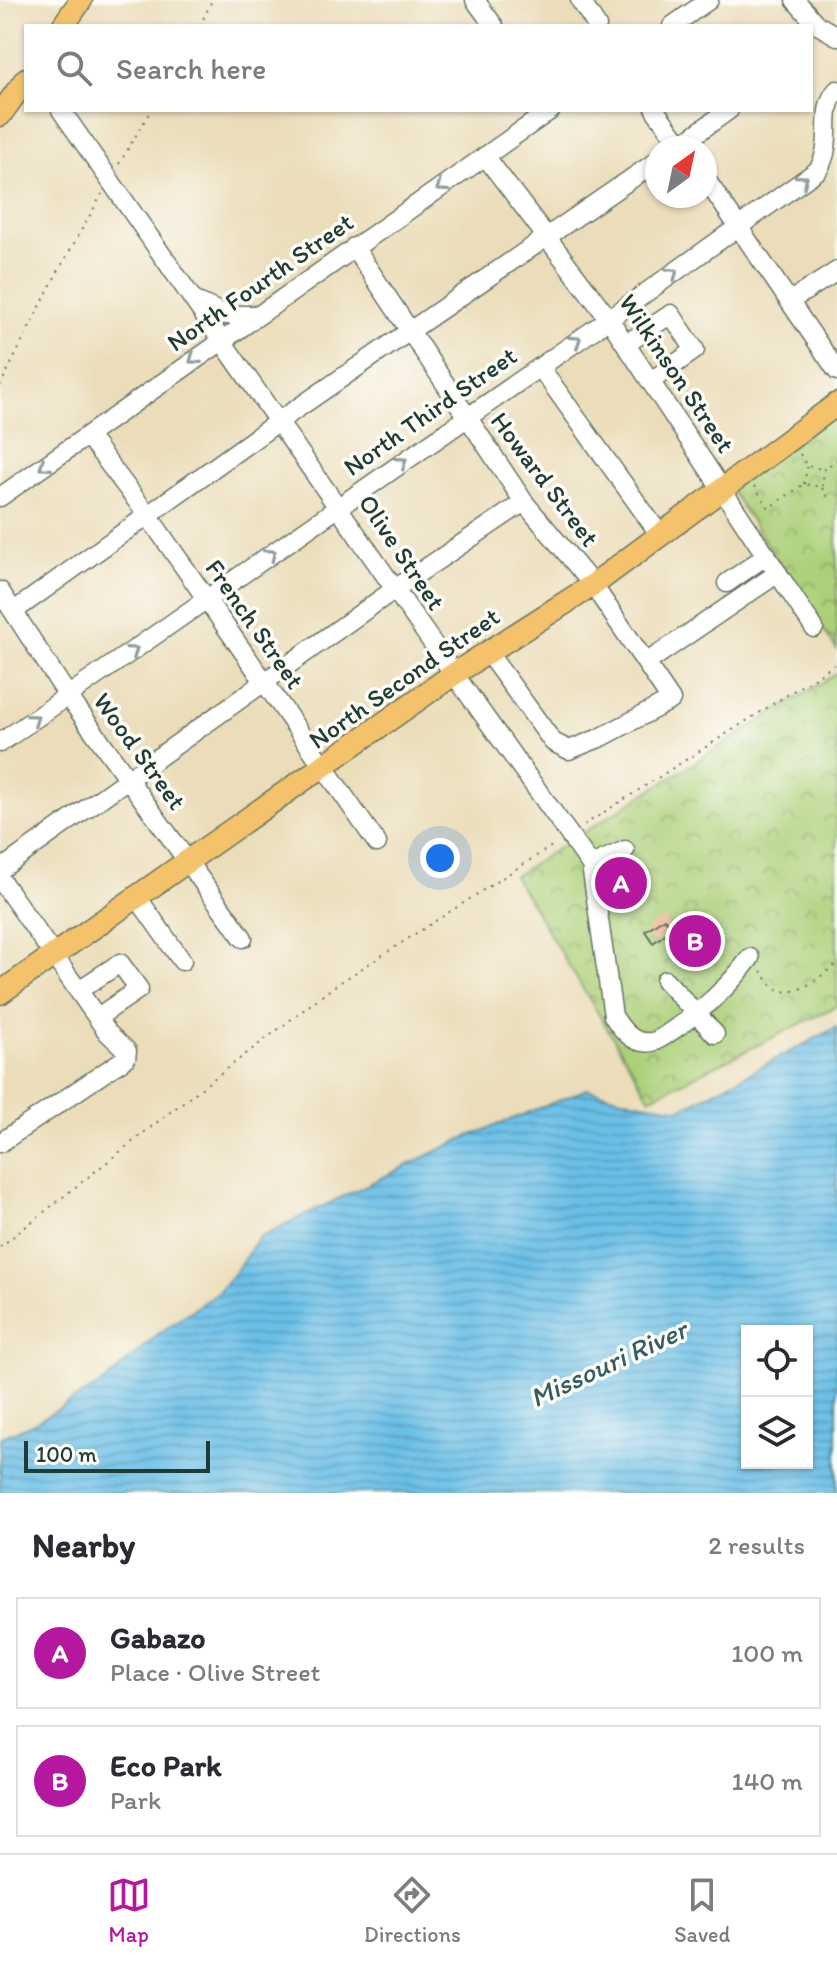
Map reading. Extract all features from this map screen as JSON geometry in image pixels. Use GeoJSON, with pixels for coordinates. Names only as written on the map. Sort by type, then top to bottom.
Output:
{"type":"FeatureCollection","features":[{"type":"Feature","properties":{"kind":"main road"},"geometry":{"type":"LineString","coordinates":[[64,24],[81,0]]}},
{"type":"Feature","properties":{"kind":"main road"},"geometry":{"type":"LineString","coordinates":[[3,103],[24,81]]}},
{"type":"Feature","properties":{"kind":"main road","name":"North Second Street"},"geometry":{"type":"LineString","coordinates":[[0,993],[454,674],[593,585],[837,404]]}},
{"type":"Feature","properties":{"kind":"street"},"geometry":{"type":"LineString","coordinates":[[475,0],[493,24]]}},
{"type":"Feature","properties":{"kind":"street"},"geometry":{"type":"LineString","coordinates":[[580,0],[596,24]]}},
{"type":"Feature","properties":{"kind":"street"},"geometry":{"type":"LineString","coordinates":[[675,24],[709,0]]}},
{"type":"Feature","properties":{"kind":"street"},"geometry":{"type":"LineString","coordinates":[[795,0],[809,20],[837,36]]}},
{"type":"Feature","properties":{"kind":"street","name":"North Third Street"},"geometry":{"type":"LineString","coordinates":[[0,743],[818,170],[826,156],[829,99],[837,90]]}},
{"type":"Feature","properties":{"kind":"street","name":"Olive Street"},"geometry":{"type":"LineString","coordinates":[[62,112],[591,865]]}},
{"type":"Feature","properties":{"kind":"street","name":"North Fourth Street"},"geometry":{"type":"LineString","coordinates":[[0,497],[548,112]]}},
{"type":"Feature","properties":{"kind":"street"},"geometry":{"type":"LineString","coordinates":[[656,112],[673,136]]}},
{"type":"Feature","properties":{"kind":"street"},"geometry":{"type":"LineString","coordinates":[[695,136],[726,112]]}},
{"type":"Feature","properties":{"kind":"street","name":"Wilkinson Street"},"geometry":{"type":"LineString","coordinates":[[485,156],[609,319],[814,628]]}},
{"type":"Feature","properties":{"kind":"street"},"geometry":{"type":"LineString","coordinates":[[14,611],[279,421],[645,169]]}},
{"type":"Feature","properties":{"kind":"street"},"geometry":{"type":"LineString","coordinates":[[717,195],[837,371]]}},
{"type":"Feature","properties":{"kind":"street","name":"Howard Street"},"geometry":{"type":"LineString","coordinates":[[354,247],[524,502],[593,585],[671,700],[602,737],[569,750],[553,742],[488,653]]}},
{"type":"Feature","properties":{"kind":"street"},"geometry":{"type":"LineString","coordinates":[[790,301],[833,280]]}},
{"type":"Feature","properties":{"kind":"street"},"geometry":{"type":"LineString","coordinates":[[192,298],[214,312],[226,315],[258,314]]}},
{"type":"Feature","properties":{"kind":"street"},"geometry":{"type":"LineString","coordinates":[[626,344],[671,314],[695,350],[651,381]]}},
{"type":"Feature","properties":{"kind":"street"},"geometry":{"type":"LineString","coordinates":[[540,367],[660,535]]}},
{"type":"Feature","properties":{"kind":"street","name":"French Street"},"geometry":{"type":"LineString","coordinates":[[88,436],[149,517],[377,843]]}},
{"type":"Feature","properties":{"kind":"street"},"geometry":{"type":"LineString","coordinates":[[0,870],[395,589],[524,502]]}},
{"type":"Feature","properties":{"kind":"street"},"geometry":{"type":"LineString","coordinates":[[727,583],[767,555]]}},
{"type":"Feature","properties":{"kind":"street"},"geometry":{"type":"LineString","coordinates":[[646,663],[778,573]]}},
{"type":"Feature","properties":{"kind":"street","name":"Wood Street"},"geometry":{"type":"LineString","coordinates":[[0,591],[68,696],[243,938]]}},
{"type":"Feature","properties":{"kind":"street"},"geometry":{"type":"LineString","coordinates":[[625,850],[591,865],[613,1016],[623,1032],[636,1041],[652,1042],[697,1014],[730,986],[750,958]]}},
{"type":"Feature","properties":{"kind":"street"},"geometry":{"type":"LineString","coordinates":[[0,879],[108,1033],[127,1051],[126,1058],[0,1143]]}},
{"type":"Feature","properties":{"kind":"street"},"geometry":{"type":"LineString","coordinates":[[137,897],[182,961]]}},
{"type":"Feature","properties":{"kind":"street"},"geometry":{"type":"LineString","coordinates":[[79,990],[120,963],[139,989],[98,1017]]}},
{"type":"Feature","properties":{"kind":"street"},"geometry":{"type":"LineString","coordinates":[[665,980],[715,1034]]}},
{"type":"Feature","properties":{"kind":"path"},"geometry":{"type":"LineString","coordinates":[[201,24],[212,0]]}},
{"type":"Feature","properties":{"kind":"path"},"geometry":{"type":"LineString","coordinates":[[116,169],[150,112]]}},
{"type":"Feature","properties":{"kind":"path"},"geometry":{"type":"LineString","coordinates":[[0,386],[56,275],[104,190]]}},
{"type":"Feature","properties":{"kind":"path"},"geometry":{"type":"LineString","coordinates":[[797,449],[807,466],[804,484]]}},
{"type":"Feature","properties":{"kind":"path"},"geometry":{"type":"LineString","coordinates":[[807,466],[824,469],[837,460]]}},
{"type":"Feature","properties":{"kind":"path"},"geometry":{"type":"LineString","coordinates":[[824,469],[822,487],[830,501]]}},
{"type":"Feature","properties":{"kind":"path"},"geometry":{"type":"LineString","coordinates":[[751,482],[769,508],[804,484],[822,487]]}},
{"type":"Feature","properties":{"kind":"path"},"geometry":{"type":"LineString","coordinates":[[587,823],[837,663]]}},
{"type":"Feature","properties":{"kind":"path"},"geometry":{"type":"LineString","coordinates":[[0,1247],[336,985],[560,840]]}},
{"type":"Feature","properties":{"kind":"path"},"geometry":{"type":"LineString","coordinates":[[750,958],[774,987],[788,992],[809,984],[837,964]]}},
{"type":"Feature","properties":{"kind":"green space"},"geometry":{"type":"Polygon","coordinates":[[[837,413],[837,650],[730,489],[837,413]]]}},
{"type":"Feature","properties":{"kind":"green space"},"geometry":{"type":"Polygon","coordinates":[[[837,673],[837,1006],[650,1098],[514,876],[837,673]]]}},
{"type":"Feature","properties":{"kind":"water","name":"Missouri River"},"geometry":{"type":"Polygon","coordinates":[[[837,1027],[837,1493],[0,1493],[0,1438],[34,1423],[106,1381],[158,1334],[218,1292],[259,1237],[462,1139],[587,1089],[681,1109],[837,1027]]]}},
{"type":"Feature","properties":{"kind":"building"},"geometry":{"type":"Polygon","coordinates":[[[664,918],[672,929],[653,943],[645,931],[664,918]]]}},
{"type":"Feature","properties":{"kind":"place","name":"Gabazo"},"geometry":{"type":"Point","coordinates":[621,883]}},
{"type":"Feature","properties":{"kind":"place","name":"Eco Park"},"geometry":{"type":"Point","coordinates":[695,941]}}]}
